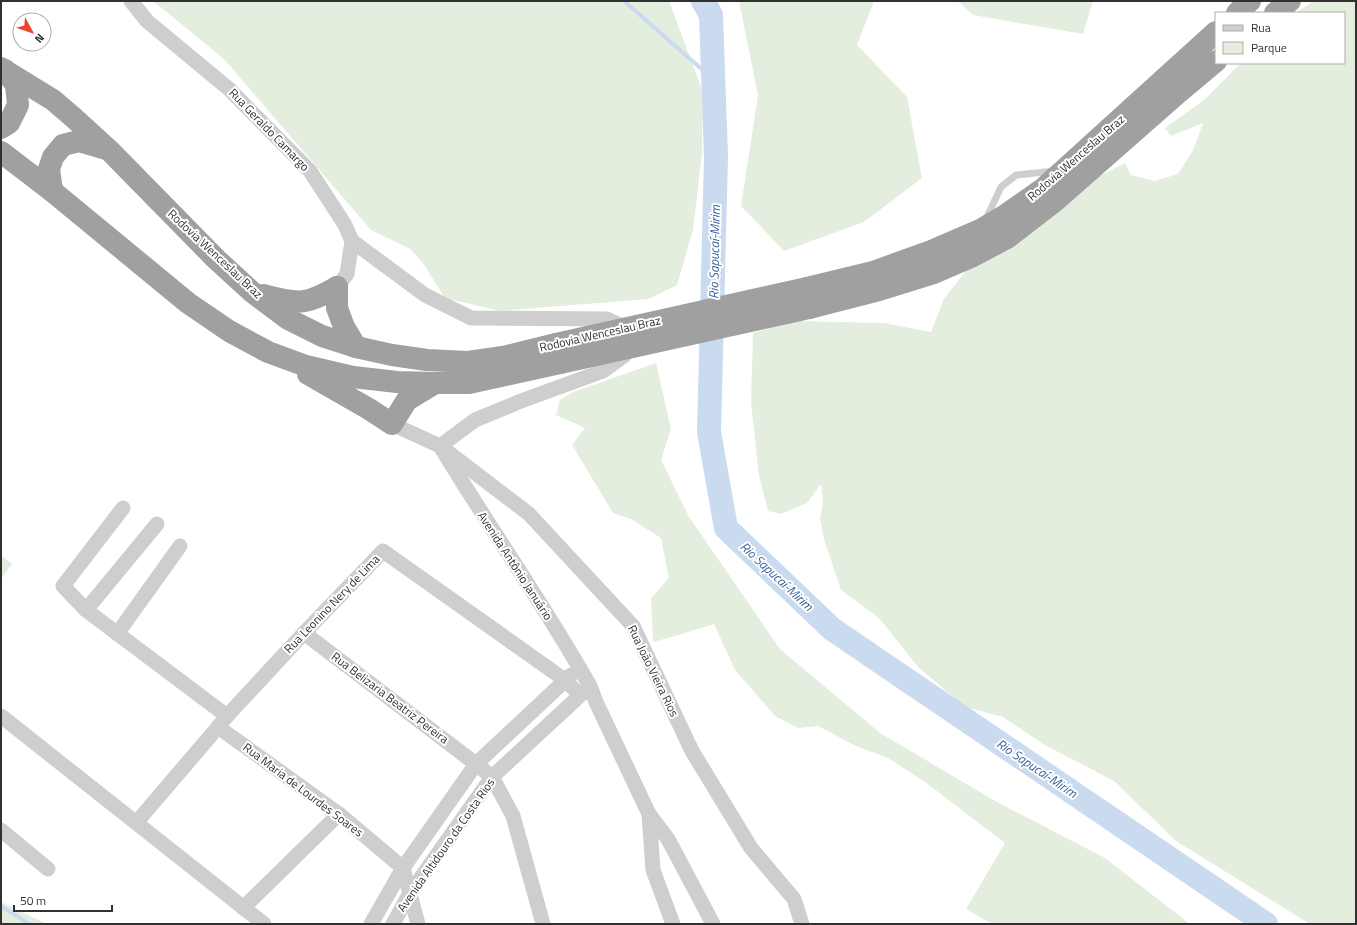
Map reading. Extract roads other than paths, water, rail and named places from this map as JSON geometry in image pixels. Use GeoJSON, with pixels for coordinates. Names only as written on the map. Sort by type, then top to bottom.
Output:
{"type":"FeatureCollection","features":[{"type":"Feature","properties":{"kind":"highway"},"geometry":{"type":"LineString","coordinates":[[1238,12],[1250,1]]}},
{"type":"Feature","properties":{"kind":"highway"},"geometry":{"type":"LineString","coordinates":[[1276,12],[1290,1]]}},
{"type":"Feature","properties":{"kind":"highway","name":"Rodovia Wenceslau Braz"},"geometry":{"type":"LineString","coordinates":[[808,298],[982,229],[1004,216],[1044,188],[1215,33]]}},
{"type":"Feature","properties":{"kind":"highway","name":"Rodovia Wenceslau Braz"},"geometry":{"type":"LineString","coordinates":[[1,152],[52,191],[188,303],[229,331],[268,352],[306,366],[353,377],[397,382],[469,383],[558,354],[808,298],[879,290],[934,273],[971,257],[1007,238],[1055,201],[1215,62]]}},
{"type":"Feature","properties":{"kind":"highway"},"geometry":{"type":"LineString","coordinates":[[1,128],[9,123],[18,105],[16,85],[3,69]]}},
{"type":"Feature","properties":{"kind":"highway","name":"Rodovia Wenceslau Braz"},"geometry":{"type":"LineString","coordinates":[[3,69],[53,100],[109,150],[216,259],[252,292],[288,319],[322,336],[356,347],[392,355],[427,360],[468,362],[503,357],[558,354]]}},
{"type":"Feature","properties":{"kind":"highway"},"geometry":{"type":"LineString","coordinates":[[52,191],[49,169],[53,157],[63,145],[78,140],[109,150]]}},
{"type":"Feature","properties":{"kind":"highway"},"geometry":{"type":"LineString","coordinates":[[252,292],[288,302],[305,302],[323,296],[337,287]]}},
{"type":"Feature","properties":{"kind":"highway"},"geometry":{"type":"LineString","coordinates":[[337,287],[337,308],[344,327],[356,347]]}},
{"type":"Feature","properties":{"kind":"highway"},"geometry":{"type":"LineString","coordinates":[[268,352],[369,409],[392,424],[407,400],[435,383]]}},
{"type":"Feature","properties":{"kind":"street","name":"Rua Geraldo Camargo"},"geometry":{"type":"LineString","coordinates":[[131,1],[148,20],[229,89],[310,171],[345,225],[352,241]]}},
{"type":"Feature","properties":{"kind":"street"},"geometry":{"type":"LineString","coordinates":[[337,287],[347,274],[352,241],[425,295],[471,318],[607,319],[620,325],[627,335],[629,344],[625,355],[602,371],[475,420],[440,446]]}},
{"type":"Feature","properties":{"kind":"street","name":"Rua João Vieira Rios"},"geometry":{"type":"LineString","coordinates":[[392,424],[440,446],[528,514],[633,626],[692,751],[751,848],[794,899],[802,924]]}},
{"type":"Feature","properties":{"kind":"street","name":"Avenida Antônio Januário"},"geometry":{"type":"LineString","coordinates":[[440,446],[580,668],[585,691],[596,702],[649,814]]}},
{"type":"Feature","properties":{"kind":"street","name":"Rua Maria de Lourdes Soares"},"geometry":{"type":"LineString","coordinates":[[123,508],[63,586],[86,610],[339,814],[402,868]]}},
{"type":"Feature","properties":{"kind":"street"},"geometry":{"type":"LineString","coordinates":[[86,610],[157,524]]}},
{"type":"Feature","properties":{"kind":"street"},"geometry":{"type":"LineString","coordinates":[[117,634],[180,546]]}},
{"type":"Feature","properties":{"kind":"street","name":"Rua Leonino Nery de Lima"},"geometry":{"type":"LineString","coordinates":[[136,823],[222,721],[304,632],[383,551],[565,680],[585,691]]}},
{"type":"Feature","properties":{"kind":"street","name":"Rua Belizaria Beatriz Pereira"},"geometry":{"type":"LineString","coordinates":[[304,632],[492,777]]}},
{"type":"Feature","properties":{"kind":"street","name":"Avenida Altidouro da Costa Rios"},"geometry":{"type":"LineString","coordinates":[[371,924],[402,868],[476,764],[565,680],[580,668]]}},
{"type":"Feature","properties":{"kind":"street","name":"Avenida Altidouro da Costa Rios"},"geometry":{"type":"LineString","coordinates":[[392,924],[410,893],[492,777],[585,691]]}},
{"type":"Feature","properties":{"kind":"street"},"geometry":{"type":"LineString","coordinates":[[1,716],[264,924]]}},
{"type":"Feature","properties":{"kind":"street"},"geometry":{"type":"LineString","coordinates":[[492,777],[513,816],[543,924]]}},
{"type":"Feature","properties":{"kind":"street"},"geometry":{"type":"LineString","coordinates":[[243,908],[339,814]]}},
{"type":"Feature","properties":{"kind":"street"},"geometry":{"type":"LineString","coordinates":[[649,814],[654,870],[673,924]]}},
{"type":"Feature","properties":{"kind":"street"},"geometry":{"type":"LineString","coordinates":[[649,814],[668,839],[713,924]]}},
{"type":"Feature","properties":{"kind":"street"},"geometry":{"type":"LineString","coordinates":[[1,830],[48,869]]}},
{"type":"Feature","properties":{"kind":"street"},"geometry":{"type":"LineString","coordinates":[[402,868],[418,924]]}},
{"type":"Feature","properties":{"kind":"waterway"},"geometry":{"type":"LineString","coordinates":[[624,1],[713,79]]}},
{"type":"Feature","properties":{"kind":"waterway","name":"Rio Sapucaí-Mirim"},"geometry":{"type":"LineString","coordinates":[[703,1],[711,15],[716,157],[709,432],[726,528],[832,629],[1266,924]]}},
{"type":"Feature","properties":{"kind":"waterway"},"geometry":{"type":"LineString","coordinates":[[1,906],[29,924]]}}]}
